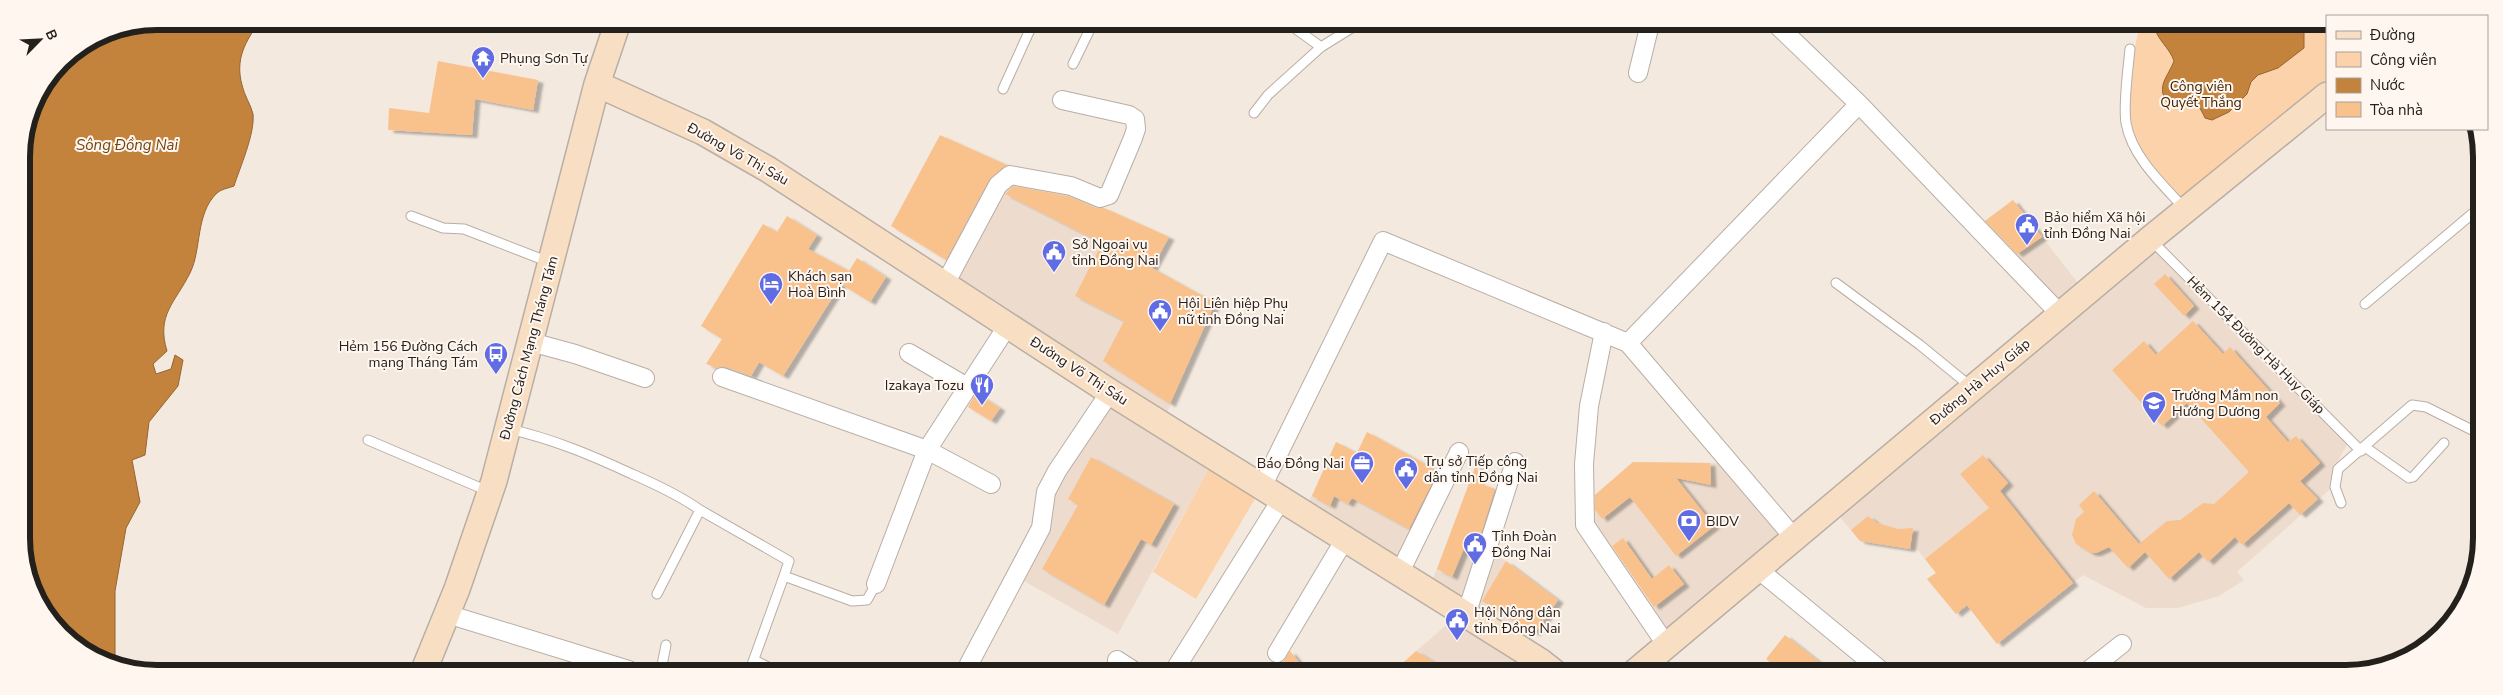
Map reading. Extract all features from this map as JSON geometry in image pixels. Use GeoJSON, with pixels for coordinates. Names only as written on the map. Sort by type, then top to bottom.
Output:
{"type":"FeatureCollection","features":[{"type":"Feature","properties":{"kind":"main road","name":"Đường Cách Mạng Tháng Tám"},"geometry":{"type":"LineString","coordinates":[[429,665],[490,492],[552,262],[597,84],[615,30]]}},
{"type":"Feature","properties":{"kind":"main road","name":"Đường Võ Thị Sáu"},"geometry":{"type":"LineString","coordinates":[[597,84],[728,146],[1110,392],[1545,665]]}},
{"type":"Feature","properties":{"kind":"main road","name":"Đường Hà Huy Giáp"},"geometry":{"type":"LineString","coordinates":[[1644,665],[1759,570],[1972,388],[2326,96]]}},
{"type":"Feature","properties":{"kind":"street"},"geometry":{"type":"LineString","coordinates":[[1638,74],[1649,30]]}},
{"type":"Feature","properties":{"kind":"street"},"geometry":{"type":"LineString","coordinates":[[1782,30],[1859,104],[2061,315]]}},
{"type":"Feature","properties":{"kind":"street"},"geometry":{"type":"LineString","coordinates":[[944,284],[998,185],[1010,175],[1071,186],[1100,198],[1109,194],[1133,138],[1136,129],[1135,119],[1129,115],[1062,100]]}},
{"type":"Feature","properties":{"kind":"street"},"geometry":{"type":"LineString","coordinates":[[1628,343],[1859,104]]}},
{"type":"Feature","properties":{"kind":"street"},"geometry":{"type":"LineString","coordinates":[[1177,665],[1271,494],[1383,241],[1628,343],[1795,539]]}},
{"type":"Feature","properties":{"kind":"street"},"geometry":{"type":"LineString","coordinates":[[876,584],[927,450],[1008,326]]}},
{"type":"Feature","properties":{"kind":"street"},"geometry":{"type":"LineString","coordinates":[[1604,332],[1589,406],[1584,464],[1585,525],[1667,646]]}},
{"type":"Feature","properties":{"kind":"street"},"geometry":{"type":"LineString","coordinates":[[531,342],[583,356],[645,378]]}},
{"type":"Feature","properties":{"kind":"street"},"geometry":{"type":"LineString","coordinates":[[909,352],[967,387]]}},
{"type":"Feature","properties":{"kind":"street"},"geometry":{"type":"LineString","coordinates":[[722,377],[927,450],[991,484]]}},
{"type":"Feature","properties":{"kind":"street"},"geometry":{"type":"LineString","coordinates":[[969,664],[1040,528],[1046,492],[1057,471],[1110,392]]}},
{"type":"Feature","properties":{"kind":"street"},"geometry":{"type":"LineString","coordinates":[[1400,574],[1459,452]]}},
{"type":"Feature","properties":{"kind":"street"},"geometry":{"type":"LineString","coordinates":[[1466,614],[1515,462]]}},
{"type":"Feature","properties":{"kind":"street"},"geometry":{"type":"LineString","coordinates":[[1277,653],[1345,540]]}},
{"type":"Feature","properties":{"kind":"street"},"geometry":{"type":"LineString","coordinates":[[1759,570],[1874,665]]}},
{"type":"Feature","properties":{"kind":"street"},"geometry":{"type":"LineString","coordinates":[[447,614],[612,665]]}},
{"type":"Feature","properties":{"kind":"street"},"geometry":{"type":"LineString","coordinates":[[2095,665],[2122,644]]}},
{"type":"Feature","properties":{"kind":"street"},"geometry":{"type":"LineString","coordinates":[[1117,660],[1125,665]]}},
{"type":"Feature","properties":{"kind":"lane"},"geometry":{"type":"LineString","coordinates":[[1003,89],[1030,30]]}},
{"type":"Feature","properties":{"kind":"lane"},"geometry":{"type":"LineString","coordinates":[[1073,64],[1089,30]]}},
{"type":"Feature","properties":{"kind":"lane"},"geometry":{"type":"LineString","coordinates":[[1297,30],[1321,47]]}},
{"type":"Feature","properties":{"kind":"lane"},"geometry":{"type":"LineString","coordinates":[[1254,113],[1268,95],[1321,47],[1348,30]]}},
{"type":"Feature","properties":{"kind":"lane"},"geometry":{"type":"LineString","coordinates":[[2130,49],[2126,121],[2129,134],[2152,172],[2186,210]]}},
{"type":"Feature","properties":{"kind":"lane"},"geometry":{"type":"LineString","coordinates":[[2365,304],[2473,213]]}},
{"type":"Feature","properties":{"kind":"lane"},"geometry":{"type":"LineString","coordinates":[[411,216],[443,228],[464,229],[552,262]]}},
{"type":"Feature","properties":{"kind":"lane","name":"Hẻm 154 Đường Hà Huy Giáp"},"geometry":{"type":"LineString","coordinates":[[2150,240],[2363,449],[2409,478],[2413,477],[2444,443]]}},
{"type":"Feature","properties":{"kind":"lane"},"geometry":{"type":"LineString","coordinates":[[1836,284],[1920,345],[1972,388]]}},
{"type":"Feature","properties":{"kind":"lane"},"geometry":{"type":"LineString","coordinates":[[2341,503],[2335,487],[2338,469],[2412,405],[2426,407],[2473,430]]}},
{"type":"Feature","properties":{"kind":"lane"},"geometry":{"type":"LineString","coordinates":[[508,428],[549,438],[664,488],[789,561],[752,665]]}},
{"type":"Feature","properties":{"kind":"lane"},"geometry":{"type":"LineString","coordinates":[[368,440],[490,492]]}},
{"type":"Feature","properties":{"kind":"lane"},"geometry":{"type":"LineString","coordinates":[[657,594],[700,510]]}},
{"type":"Feature","properties":{"kind":"lane"},"geometry":{"type":"LineString","coordinates":[[784,576],[852,601],[867,600],[876,584]]}},
{"type":"Feature","properties":{"kind":"lane"},"geometry":{"type":"LineString","coordinates":[[662,665],[666,645]]}},
{"type":"Feature","properties":{"kind":"lane"},"geometry":{"type":"LineString","coordinates":[[754,660],[764,665]]}},
{"type":"Feature","properties":{"kind":"shaded area","name":"Sở Ngoại vụ tỉnh Đồng Nai"},"geometry":{"type":"Polygon","coordinates":[[[1010,183],[1050,188],[1093,203],[1169,237],[1152,268],[1215,303],[1166,415],[955,278],[1010,183]]]}},
{"type":"Feature","properties":{"kind":"shaded area","name":"Bảo hiểm Xã hội tỉnh Đồng Nai"},"geometry":{"type":"Polygon","coordinates":[[[2013,200],[2078,283],[2059,303],[1982,223],[2013,200]]]}},
{"type":"Feature","properties":{"kind":"shaded area","name":"Trường Mầm non Hướng Dương"},"geometry":{"type":"Polygon","coordinates":[[[2155,251],[2259,359],[2348,443],[2334,468],[2330,489],[2237,572],[2244,580],[2219,596],[2178,608],[2146,608],[2083,575],[1997,644],[1967,605],[1956,614],[1927,579],[1936,573],[1918,550],[1860,541],[1839,516],[2155,251]]]}},
{"type":"Feature","properties":{"kind":"shaded area"},"geometry":{"type":"Polygon","coordinates":[[[1109,405],[1209,468],[1118,634],[1022,580],[1054,492],[1109,405]]]}},
{"type":"Feature","properties":{"kind":"shaded area"},"geometry":{"type":"Polygon","coordinates":[[[1367,432],[1441,473],[1399,561],[1308,504],[1336,442],[1357,453],[1367,432]]]}},
{"type":"Feature","properties":{"kind":"shaded area","name":"BIDV"},"geometry":{"type":"Polygon","coordinates":[[[1633,462],[1720,463],[1783,536],[1666,632],[1591,519],[1592,497],[1633,462]]]}},
{"type":"Feature","properties":{"kind":"shaded area","name":"Tỉnh Đoàn Đồng Nai"},"geometry":{"type":"Polygon","coordinates":[[[1471,480],[1501,491],[1484,545],[1558,600],[1530,641],[1432,581],[1471,480]]]}},
{"type":"Feature","properties":{"kind":"shaded area","name":"Hội Nông dân tỉnh Đồng Nai"},"geometry":{"type":"Polygon","coordinates":[[[1452,620],[1525,665],[1400,665],[1452,620]]]}},
{"type":"Feature","properties":{"kind":"green space","name":"Công viên Quyết Thắng"},"geometry":{"type":"Polygon","coordinates":[[[2139,30],[2326,30],[2326,82],[2182,199],[2146,156],[2133,129],[2130,115],[2130,84],[2139,30]]]}},
{"type":"Feature","properties":{"kind":"green space"},"geometry":{"type":"Polygon","coordinates":[[[1209,468],[1256,497],[1196,599],[1153,572],[1209,468]]]}},
{"type":"Feature","properties":{"kind":"water","name":"Sông Đồng Nai"},"geometry":{"type":"Polygon","coordinates":[[[254,30],[243,51],[240,67],[243,89],[253,114],[252,131],[234,186],[217,193],[205,211],[194,264],[165,318],[164,339],[167,351],[153,364],[156,374],[171,369],[175,355],[183,360],[178,386],[149,422],[145,455],[132,460],[140,502],[126,528],[115,591],[115,657],[93,648],[67,628],[47,602],[32,563],[30,546],[30,149],[34,124],[47,93],[67,67],[86,51],[108,40],[140,31],[254,30]]]}},
{"type":"Feature","properties":{"kind":"water"},"geometry":{"type":"Polygon","coordinates":[[[2155,30],[2305,30],[2304,48],[2278,68],[2258,75],[2251,82],[2247,94],[2229,112],[2212,120],[2205,118],[2198,106],[2191,101],[2168,103],[2164,97],[2164,82],[2174,61],[2155,30]]]}},
{"type":"Feature","properties":{"kind":"building"},"geometry":{"type":"Polygon","coordinates":[[[438,61],[538,80],[533,110],[475,99],[472,135],[388,130],[389,108],[429,113],[438,61]]]}},
{"type":"Feature","properties":{"kind":"building"},"geometry":{"type":"Polygon","coordinates":[[[940,135],[1007,165],[989,180],[946,260],[891,226],[940,135]]]}},
{"type":"Feature","properties":{"kind":"building"},"geometry":{"type":"Polygon","coordinates":[[[1013,186],[1068,196],[1096,208],[1104,208],[1169,237],[1152,268],[1215,303],[1170,404],[1103,361],[1124,321],[1075,296],[1102,243],[1005,194],[1013,186]]]}},
{"type":"Feature","properties":{"kind":"building"},"geometry":{"type":"Polygon","coordinates":[[[2013,200],[2042,237],[2017,254],[1985,221],[2013,200]]]}},
{"type":"Feature","properties":{"kind":"building","name":"Khách sạn Hoà Bình"},"geometry":{"type":"Polygon","coordinates":[[[787,216],[817,235],[808,249],[849,271],[857,258],[886,277],[870,302],[841,284],[783,376],[759,362],[751,376],[726,367],[717,368],[706,364],[722,339],[701,326],[763,224],[777,232],[787,216]]]}},
{"type":"Feature","properties":{"kind":"building"},"geometry":{"type":"Polygon","coordinates":[[[2165,274],[2194,306],[2184,316],[2154,284],[2165,274]]]}},
{"type":"Feature","properties":{"kind":"building"},"geometry":{"type":"Polygon","coordinates":[[[2193,321],[2223,354],[2230,347],[2280,403],[2266,417],[2288,442],[2296,436],[2320,463],[2300,481],[2318,499],[2300,515],[2289,503],[2242,545],[2235,537],[2208,562],[2199,552],[2169,579],[2145,552],[2128,568],[2109,547],[2096,553],[2091,553],[2076,544],[2072,535],[2076,519],[2084,512],[2079,505],[2094,491],[2139,544],[2167,521],[2180,520],[2203,503],[2214,504],[2249,472],[2187,403],[2162,426],[2112,370],[2144,341],[2156,355],[2193,321]]]}},
{"type":"Feature","properties":{"kind":"building"},"geometry":{"type":"Polygon","coordinates":[[[976,393],[1000,408],[991,421],[968,407],[976,393]]]}},
{"type":"Feature","properties":{"kind":"building"},"geometry":{"type":"Polygon","coordinates":[[[1367,432],[1438,471],[1409,529],[1352,498],[1348,504],[1334,496],[1330,506],[1312,496],[1336,442],[1357,453],[1367,432]]]}},
{"type":"Feature","properties":{"kind":"building"},"geometry":{"type":"Polygon","coordinates":[[[1983,455],[2008,483],[2000,491],[2073,583],[1997,644],[1967,605],[1956,614],[1927,579],[1936,573],[1925,559],[1989,508],[1960,474],[1983,455]]]}},
{"type":"Feature","properties":{"kind":"building"},"geometry":{"type":"Polygon","coordinates":[[[1091,457],[1174,504],[1151,545],[1141,539],[1104,605],[1042,569],[1078,505],[1068,499],[1091,457]]]}},
{"type":"Feature","properties":{"kind":"building"},"geometry":{"type":"Polygon","coordinates":[[[1477,462],[1479,483],[1495,489],[1480,537],[1470,534],[1452,577],[1437,569],[1477,462]]]}},
{"type":"Feature","properties":{"kind":"building"},"geometry":{"type":"Polygon","coordinates":[[[1633,462],[1710,463],[1711,485],[1676,478],[1714,526],[1676,556],[1630,497],[1602,519],[1595,510],[1595,495],[1633,462]]]}},
{"type":"Feature","properties":{"kind":"building"},"geometry":{"type":"Polygon","coordinates":[[[1868,516],[1877,523],[1898,529],[1913,528],[1910,549],[1860,541],[1851,530],[1868,516]]]}},
{"type":"Feature","properties":{"kind":"building"},"geometry":{"type":"Polygon","coordinates":[[[1623,538],[1652,579],[1669,565],[1684,584],[1654,607],[1612,546],[1623,538]]]}},
{"type":"Feature","properties":{"kind":"building"},"geometry":{"type":"Polygon","coordinates":[[[1506,561],[1558,600],[1535,633],[1482,601],[1506,561]]]}},
{"type":"Feature","properties":{"kind":"building"},"geometry":{"type":"Polygon","coordinates":[[[1785,635],[1823,665],[1773,665],[1766,659],[1785,635]]]}},
{"type":"Feature","properties":{"kind":"building"},"geometry":{"type":"Polygon","coordinates":[[[1290,651],[1301,665],[1272,665],[1283,662],[1290,651]]]}},
{"type":"Feature","properties":{"kind":"building"},"geometry":{"type":"Polygon","coordinates":[[[1416,651],[1438,665],[1401,665],[1416,651]]]}},
{"type":"Feature","properties":{"kind":"place","name":"Phụng Sơn Tự"},"geometry":{"type":"Point","coordinates":[483,79]}},
{"type":"Feature","properties":{"kind":"place","name":"Bảo hiểm Xã hội tỉnh Đồng Nai"},"geometry":{"type":"Point","coordinates":[2027,246]}},
{"type":"Feature","properties":{"kind":"place","name":"Sở Ngoại vụ tỉnh Đồng Nai"},"geometry":{"type":"Point","coordinates":[1054,273]}},
{"type":"Feature","properties":{"kind":"place","name":"Khách sạn Hoà Bình"},"geometry":{"type":"Point","coordinates":[771,305]}},
{"type":"Feature","properties":{"kind":"place","name":"Hội Liên hiệp Phụ nữ tỉnh Đồng Nai"},"geometry":{"type":"Point","coordinates":[1160,332]}},
{"type":"Feature","properties":{"kind":"place","name":"Hẻm 156 Đường Cách mạng Tháng Tám"},"geometry":{"type":"Point","coordinates":[496,375]}},
{"type":"Feature","properties":{"kind":"place","name":"Izakaya Tozu"},"geometry":{"type":"Point","coordinates":[982,406]}},
{"type":"Feature","properties":{"kind":"place","name":"Trường Mầm non Hướng Dương"},"geometry":{"type":"Point","coordinates":[2154,424]}},
{"type":"Feature","properties":{"kind":"place","name":"Báo Đồng Nai"},"geometry":{"type":"Point","coordinates":[1362,484]}},
{"type":"Feature","properties":{"kind":"place","name":"Trụ sở Tiếp công dân tỉnh Đồng Nai"},"geometry":{"type":"Point","coordinates":[1406,490]}},
{"type":"Feature","properties":{"kind":"place","name":"BIDV"},"geometry":{"type":"Point","coordinates":[1689,542]}},
{"type":"Feature","properties":{"kind":"place","name":"Tỉnh Đoàn Đồng Nai"},"geometry":{"type":"Point","coordinates":[1475,565]}},
{"type":"Feature","properties":{"kind":"place","name":"Hội Nông dân tỉnh Đồng Nai"},"geometry":{"type":"Point","coordinates":[1457,641]}}]}
